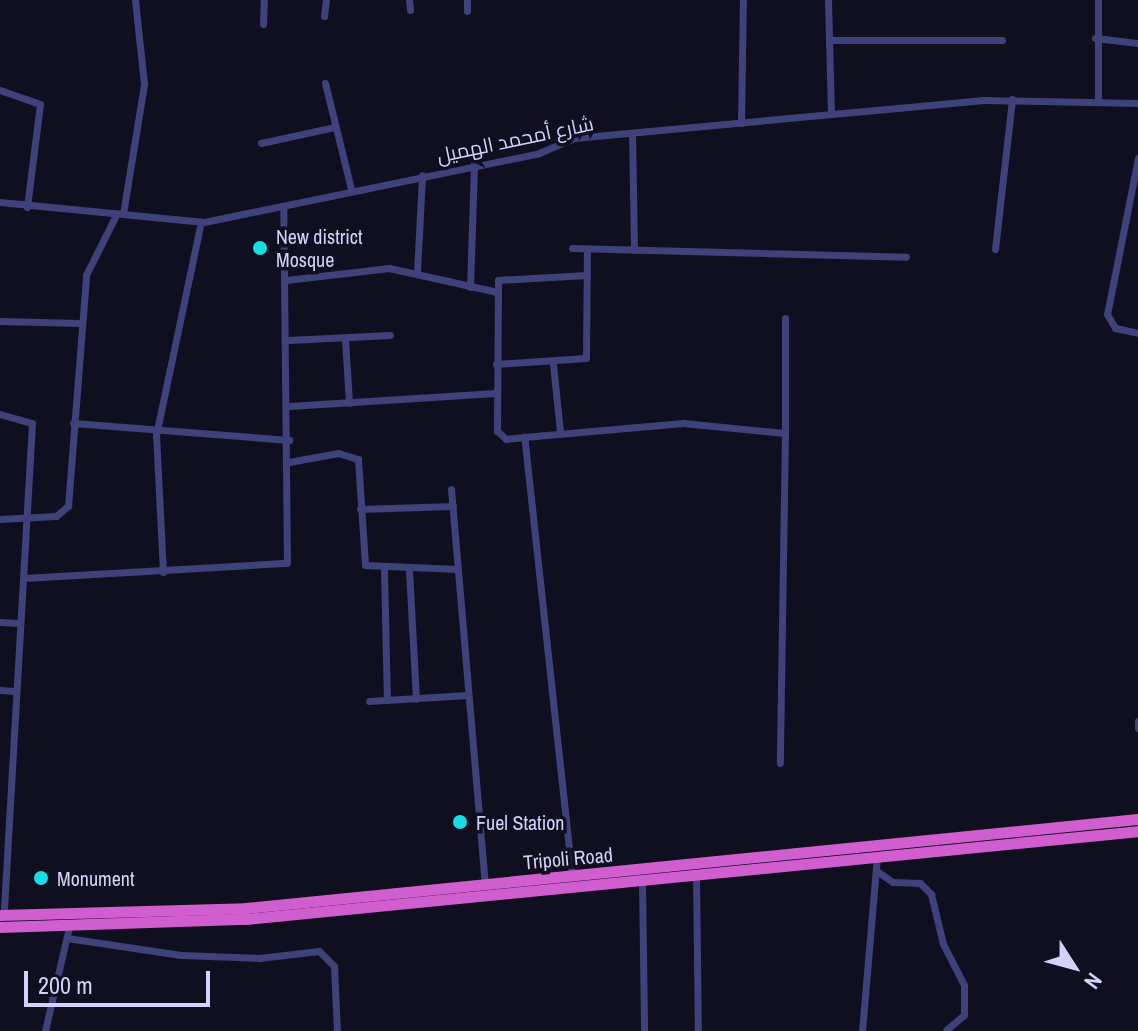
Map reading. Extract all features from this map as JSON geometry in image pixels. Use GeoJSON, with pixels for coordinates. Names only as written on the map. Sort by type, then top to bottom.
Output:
{"type":"FeatureCollection","features":[{"type":"Feature","properties":{"kind":"highway","name":"Tripoli Road"},"geometry":{"type":"LineString","coordinates":[[1,919],[231,909],[1138,819]]}},
{"type":"Feature","properties":{"kind":"highway"},"geometry":{"type":"LineString","coordinates":[[1,919],[68,933],[246,919],[1138,831]]}},
{"type":"Feature","properties":{"kind":"street"},"geometry":{"type":"LineString","coordinates":[[0,519],[28,519],[65,511],[79,323],[88,263],[120,214],[144,84],[135,0]]}},
{"type":"Feature","properties":{"kind":"street"},"geometry":{"type":"LineString","coordinates":[[263,24],[264,0]]}},
{"type":"Feature","properties":{"kind":"street"},"geometry":{"type":"LineString","coordinates":[[324,16],[326,0]]}},
{"type":"Feature","properties":{"kind":"street"},"geometry":{"type":"LineString","coordinates":[[409,0],[410,10]]}},
{"type":"Feature","properties":{"kind":"street"},"geometry":{"type":"LineString","coordinates":[[467,0],[467,11]]}},
{"type":"Feature","properties":{"kind":"street"},"geometry":{"type":"LineString","coordinates":[[741,123],[743,0]]}},
{"type":"Feature","properties":{"kind":"street"},"geometry":{"type":"LineString","coordinates":[[828,0],[831,113]]}},
{"type":"Feature","properties":{"kind":"street"},"geometry":{"type":"LineString","coordinates":[[1098,0],[1095,38],[1098,98]]}},
{"type":"Feature","properties":{"kind":"street"},"geometry":{"type":"LineString","coordinates":[[1095,38],[1138,43]]}},
{"type":"Feature","properties":{"kind":"street"},"geometry":{"type":"LineString","coordinates":[[829,40],[1002,40]]}},
{"type":"Feature","properties":{"kind":"street"},"geometry":{"type":"LineString","coordinates":[[325,83],[351,189]]}},
{"type":"Feature","properties":{"kind":"street"},"geometry":{"type":"LineString","coordinates":[[0,90],[40,104],[27,207]]}},
{"type":"Feature","properties":{"kind":"street","name":"شارع أمحمد الهميل"},"geometry":{"type":"LineString","coordinates":[[0,202],[201,222],[545,151],[568,139],[1012,99],[1098,98],[1138,103]]}},
{"type":"Feature","properties":{"kind":"street"},"geometry":{"type":"LineString","coordinates":[[995,249],[1012,99]]}},
{"type":"Feature","properties":{"kind":"street"},"geometry":{"type":"LineString","coordinates":[[261,143],[335,127]]}},
{"type":"Feature","properties":{"kind":"street"},"geometry":{"type":"LineString","coordinates":[[632,133],[634,250]]}},
{"type":"Feature","properties":{"kind":"street"},"geometry":{"type":"LineString","coordinates":[[1138,158],[1107,314],[1115,328],[1138,333]]}},
{"type":"Feature","properties":{"kind":"street"},"geometry":{"type":"LineString","coordinates":[[470,287],[474,164]]}},
{"type":"Feature","properties":{"kind":"street"},"geometry":{"type":"LineString","coordinates":[[417,272],[422,175]]}},
{"type":"Feature","properties":{"kind":"street"},"geometry":{"type":"LineString","coordinates":[[1128,202],[1138,204]]}},
{"type":"Feature","properties":{"kind":"street"},"geometry":{"type":"LineString","coordinates":[[24,578],[287,563],[289,406],[283,207]]}},
{"type":"Feature","properties":{"kind":"street"},"geometry":{"type":"LineString","coordinates":[[163,572],[156,435],[201,222]]}},
{"type":"Feature","properties":{"kind":"street"},"geometry":{"type":"LineString","coordinates":[[572,248],[906,257]]}},
{"type":"Feature","properties":{"kind":"street"},"geometry":{"type":"LineString","coordinates":[[496,364],[553,364],[588,356],[587,249]]}},
{"type":"Feature","properties":{"kind":"street"},"geometry":{"type":"LineString","coordinates":[[286,280],[359,268],[417,272],[497,292]]}},
{"type":"Feature","properties":{"kind":"street"},"geometry":{"type":"LineString","coordinates":[[587,275],[507,274],[497,292],[498,434],[524,437],[683,423],[785,433]]}},
{"type":"Feature","properties":{"kind":"street"},"geometry":{"type":"LineString","coordinates":[[780,763],[785,318]]}},
{"type":"Feature","properties":{"kind":"street"},"geometry":{"type":"LineString","coordinates":[[0,321],[79,323]]}},
{"type":"Feature","properties":{"kind":"street"},"geometry":{"type":"LineString","coordinates":[[288,340],[390,335]]}},
{"type":"Feature","properties":{"kind":"street"},"geometry":{"type":"LineString","coordinates":[[345,339],[349,403]]}},
{"type":"Feature","properties":{"kind":"street"},"geometry":{"type":"LineString","coordinates":[[553,364],[560,432]]}},
{"type":"Feature","properties":{"kind":"street"},"geometry":{"type":"LineString","coordinates":[[289,406],[496,393]]}},
{"type":"Feature","properties":{"kind":"street"},"geometry":{"type":"LineString","coordinates":[[0,414],[32,421],[24,578],[3,827],[1,919]]}},
{"type":"Feature","properties":{"kind":"street"},"geometry":{"type":"LineString","coordinates":[[73,423],[156,435],[289,440]]}},
{"type":"Feature","properties":{"kind":"street"},"geometry":{"type":"LineString","coordinates":[[524,437],[572,876]]}},
{"type":"Feature","properties":{"kind":"street"},"geometry":{"type":"LineString","coordinates":[[289,462],[353,455],[361,463],[361,559],[384,570],[457,569]]}},
{"type":"Feature","properties":{"kind":"street"},"geometry":{"type":"LineString","coordinates":[[451,489],[485,884]]}},
{"type":"Feature","properties":{"kind":"street"},"geometry":{"type":"LineString","coordinates":[[360,509],[453,506]]}},
{"type":"Feature","properties":{"kind":"street"},"geometry":{"type":"LineString","coordinates":[[384,570],[387,700]]}},
{"type":"Feature","properties":{"kind":"street"},"geometry":{"type":"LineString","coordinates":[[409,570],[416,699]]}},
{"type":"Feature","properties":{"kind":"street"},"geometry":{"type":"LineString","coordinates":[[0,622],[20,623]]}},
{"type":"Feature","properties":{"kind":"street"},"geometry":{"type":"LineString","coordinates":[[0,690],[15,691]]}},
{"type":"Feature","properties":{"kind":"street"},"geometry":{"type":"LineString","coordinates":[[369,701],[468,695]]}},
{"type":"Feature","properties":{"kind":"street"},"geometry":{"type":"LineString","coordinates":[[1138,721],[1138,728]]}},
{"type":"Feature","properties":{"kind":"street"},"geometry":{"type":"LineString","coordinates":[[0,756],[10,757]]}},
{"type":"Feature","properties":{"kind":"street"},"geometry":{"type":"LineString","coordinates":[[862,1031],[861,977],[873,956],[877,857]]}},
{"type":"Feature","properties":{"kind":"street"},"geometry":{"type":"LineString","coordinates":[[878,872],[920,883],[931,894],[943,944],[964,985],[964,1015],[946,1030]]}},
{"type":"Feature","properties":{"kind":"street"},"geometry":{"type":"LineString","coordinates":[[696,876],[698,1031]]}},
{"type":"Feature","properties":{"kind":"street"},"geometry":{"type":"LineString","coordinates":[[642,881],[644,1031]]}},
{"type":"Feature","properties":{"kind":"street"},"geometry":{"type":"LineString","coordinates":[[45,1031],[68,933],[197,956],[319,951],[334,966],[337,1031]]}},
{"type":"Feature","properties":{"kind":"place","name":"New district Mosque"},"geometry":{"type":"Point","coordinates":[260,248]}},
{"type":"Feature","properties":{"kind":"place","name":"Fuel Station"},"geometry":{"type":"Point","coordinates":[460,822]}},
{"type":"Feature","properties":{"kind":"place","name":"Monument"},"geometry":{"type":"Point","coordinates":[41,878]}}]}
